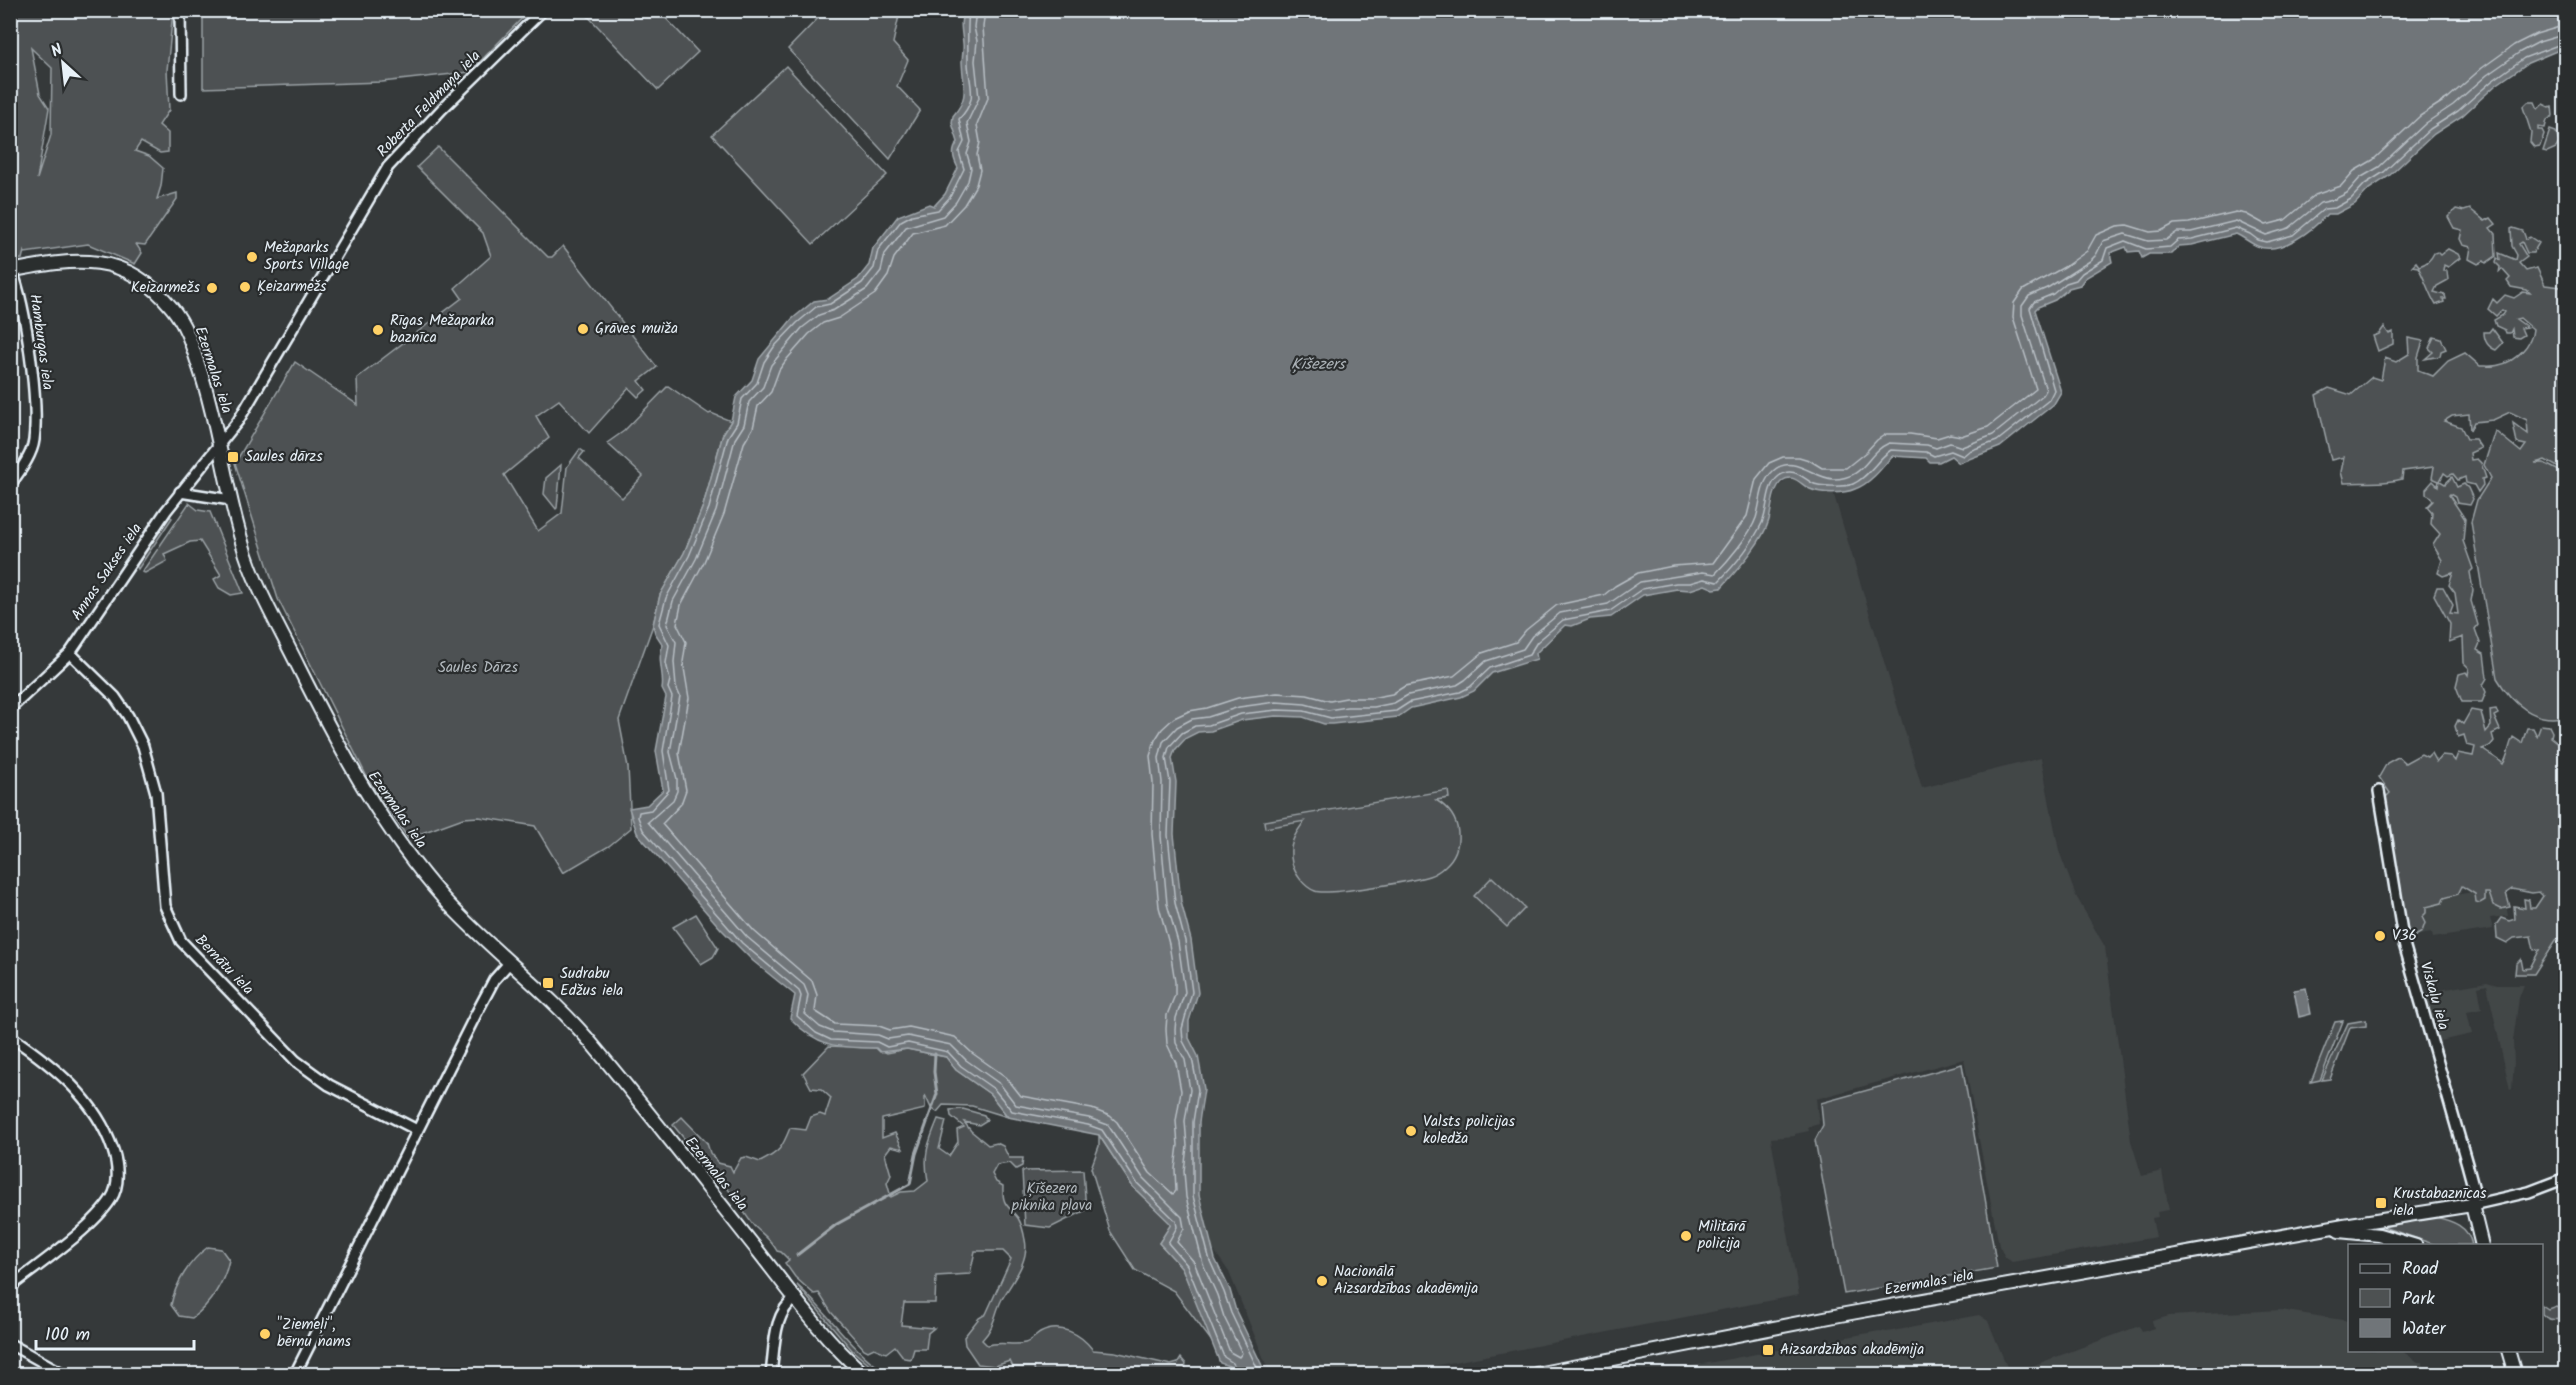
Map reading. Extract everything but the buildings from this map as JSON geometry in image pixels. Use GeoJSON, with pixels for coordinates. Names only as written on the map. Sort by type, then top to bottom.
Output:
{"type":"FeatureCollection","features":[{"type":"Feature","properties":{"kind":"street"},"geometry":{"type":"LineString","coordinates":[[180,10],[181,94]]}},
{"type":"Feature","properties":{"kind":"street","name":"Roberta Feldmaņa iela"},"geometry":{"type":"LineString","coordinates":[[219,442],[238,421],[388,167],[442,109],[543,10]]}},
{"type":"Feature","properties":{"kind":"street","name":"Ezermalas iela"},"geometry":{"type":"LineString","coordinates":[[11,271],[63,261],[87,261],[110,265],[130,273],[171,307],[187,332],[204,379],[231,500],[246,555],[260,589],[335,740],[357,779],[442,897],[590,1041],[796,1298],[843,1354],[864,1374]]}},
{"type":"Feature","properties":{"kind":"street","name":"Hamburgas iela"},"geometry":{"type":"LineString","coordinates":[[10,485],[22,468],[34,442],[34,403],[28,349],[18,289],[11,271]]}},
{"type":"Feature","properties":{"kind":"street","name":"Annas Sakses iela"},"geometry":{"type":"LineString","coordinates":[[10,709],[70,653],[180,492],[219,442]]}},
{"type":"Feature","properties":{"kind":"street"},"geometry":{"type":"LineString","coordinates":[[180,492],[231,500]]}},
{"type":"Feature","properties":{"kind":"street","name":"Bernātu iela"},"geometry":{"type":"LineString","coordinates":[[70,653],[115,698],[128,716],[142,746],[156,793],[165,906],[181,941],[297,1061],[329,1085],[417,1130]]}},
{"type":"Feature","properties":{"kind":"street","name":"Viskaļu iela"},"geometry":{"type":"LineString","coordinates":[[2379,791],[2404,944],[2470,1173],[2474,1190],[2472,1205]]}},
{"type":"Feature","properties":{"kind":"street"},"geometry":{"type":"LineString","coordinates":[[295,1374],[494,980],[510,962]]}},
{"type":"Feature","properties":{"kind":"street"},"geometry":{"type":"LineString","coordinates":[[10,1036],[50,1065],[84,1098],[107,1133],[118,1169],[114,1194],[99,1214],[10,1287]]}},
{"type":"Feature","properties":{"kind":"street","name":"Ezermalas iela"},"geometry":{"type":"LineString","coordinates":[[1536,1374],[1840,1315],[2472,1205],[2529,1192],[2565,1178]]}},
{"type":"Feature","properties":{"kind":"street"},"geometry":{"type":"LineString","coordinates":[[2472,1205],[2482,1244]]}},
{"type":"Feature","properties":{"kind":"street","name":"Ezermalas iela"},"geometry":{"type":"LineString","coordinates":[[2329,1229],[2379,1235],[2412,1244]]}},
{"type":"Feature","properties":{"kind":"street"},"geometry":{"type":"LineString","coordinates":[[771,1374],[779,1317],[788,1303],[796,1298]]}},
{"type":"Feature","properties":{"kind":"street"},"geometry":{"type":"LineString","coordinates":[[10,1344],[64,1374]]}},
{"type":"Feature","properties":{"kind":"street"},"geometry":{"type":"LineString","coordinates":[[2509,1352],[2515,1374]]}},
{"type":"Feature","properties":{"kind":"street"},"geometry":{"type":"LineString","coordinates":[[843,1354],[847,1374]]}},
{"type":"Feature","properties":{"kind":"shaded area"},"geometry":{"type":"Polygon","coordinates":[[[1787,479],[1798,479],[1810,489],[1833,492],[1922,788],[2041,758],[2059,851],[2076,896],[2105,947],[2131,1141],[2142,1176],[2162,1171],[2169,1210],[2157,1212],[2158,1217],[2152,1218],[2156,1237],[2012,1262],[2005,1257],[1999,1246],[1964,1059],[1816,1099],[1819,1124],[1808,1127],[1809,1131],[1795,1134],[1795,1136],[1771,1138],[1799,1295],[1392,1374],[1270,1374],[1229,1272],[1213,1249],[1199,1195],[1199,1122],[1203,1105],[1198,1056],[1189,1039],[1188,1028],[1194,1010],[1197,978],[1191,953],[1191,940],[1181,902],[1174,834],[1176,782],[1172,758],[1175,750],[1186,738],[1198,732],[1211,731],[1242,720],[1276,716],[1303,717],[1324,724],[1332,724],[1398,717],[1411,708],[1461,697],[1474,691],[1492,673],[1537,659],[1536,653],[1541,646],[1565,625],[1572,626],[1590,619],[1611,617],[1643,595],[1677,589],[1690,590],[1705,585],[1711,589],[1739,568],[1761,537],[1770,518],[1777,488],[1787,479]]]}},
{"type":"Feature","properties":{"kind":"shaded area"},"geometry":{"type":"Polygon","coordinates":[[[2503,887],[2508,916],[2490,918],[2493,929],[2433,938],[2432,933],[2406,937],[2400,904],[2503,887]]]}},
{"type":"Feature","properties":{"kind":"shaded area"},"geometry":{"type":"Polygon","coordinates":[[[2487,982],[2497,985],[2524,985],[2519,998],[2513,1041],[2514,1063],[2512,1089],[2510,1090],[2487,985],[2478,987],[2482,1009],[2467,1012],[2472,1034],[2435,1042],[2422,993],[2487,982]]]}},
{"type":"Feature","properties":{"kind":"shaded area"},"geometry":{"type":"Polygon","coordinates":[[[2281,1310],[2348,1321],[2348,1352],[2403,1352],[2418,1362],[2422,1362],[2428,1374],[2010,1374],[2139,1326],[2142,1332],[2154,1328],[2152,1321],[2169,1316],[2281,1310]]]}},
{"type":"Feature","properties":{"kind":"shaded area"},"geometry":{"type":"Polygon","coordinates":[[[1979,1315],[1988,1321],[2010,1374],[1649,1374],[1879,1331],[1887,1332],[1979,1315]]]}},
{"type":"Feature","properties":{"kind":"green space"},"geometry":{"type":"Polygon","coordinates":[[[203,10],[529,11],[470,72],[382,82],[203,88],[203,10]]]}},
{"type":"Feature","properties":{"kind":"green space"},"geometry":{"type":"Polygon","coordinates":[[[826,10],[900,11],[893,43],[908,60],[897,86],[920,110],[890,159],[788,49],[826,10]]]}},
{"type":"Feature","properties":{"kind":"green space"},"geometry":{"type":"Polygon","coordinates":[[[10,11],[173,11],[167,70],[169,110],[159,125],[168,133],[168,152],[160,153],[141,142],[135,151],[149,156],[163,168],[157,199],[177,193],[177,199],[145,245],[136,244],[142,253],[135,264],[88,244],[25,253],[24,251],[22,259],[11,260],[10,11]],[[31,48],[40,94],[49,108],[37,179],[51,135],[52,68],[31,48]]]}},
{"type":"Feature","properties":{"kind":"green space"},"geometry":{"type":"Polygon","coordinates":[[[583,11],[659,11],[698,52],[658,90],[583,11]]]}},
{"type":"Feature","properties":{"kind":"green space"},"geometry":{"type":"Polygon","coordinates":[[[786,66],[887,175],[813,244],[712,135],[786,66]]]}},
{"type":"Feature","properties":{"kind":"green space"},"geometry":{"type":"Polygon","coordinates":[[[2528,102],[2535,102],[2538,109],[2543,104],[2552,106],[2553,116],[2547,120],[2545,128],[2538,127],[2538,130],[2542,130],[2544,134],[2540,146],[2534,147],[2530,142],[2531,132],[2523,107],[2528,102]]]}},
{"type":"Feature","properties":{"kind":"green space"},"geometry":{"type":"Polygon","coordinates":[[[2550,130],[2556,132],[2559,143],[2556,148],[2547,152],[2543,151],[2550,130]]]}},
{"type":"Feature","properties":{"kind":"green space","name":"Saules Dārzs"},"geometry":{"type":"Polygon","coordinates":[[[438,147],[548,257],[552,257],[563,246],[657,367],[639,381],[646,390],[638,397],[629,388],[589,433],[559,400],[536,416],[549,438],[504,475],[538,531],[562,513],[567,467],[580,449],[584,452],[579,458],[622,498],[643,476],[607,443],[624,431],[668,386],[709,414],[731,421],[723,434],[703,506],[684,553],[660,595],[653,625],[619,720],[628,767],[631,828],[609,846],[563,873],[535,826],[479,817],[463,818],[408,838],[369,781],[278,599],[235,463],[295,362],[358,405],[357,378],[462,298],[455,288],[491,256],[483,233],[417,167],[438,147]]]}},
{"type":"Feature","properties":{"kind":"green space"},"geometry":{"type":"Polygon","coordinates":[[[2456,209],[2464,211],[2470,209],[2485,221],[2491,218],[2496,224],[2490,228],[2495,234],[2496,256],[2486,263],[2484,261],[2478,264],[2469,259],[2471,247],[2463,245],[2460,239],[2462,230],[2454,228],[2448,217],[2456,209]]]}},
{"type":"Feature","properties":{"kind":"green space"},"geometry":{"type":"Polygon","coordinates":[[[2511,229],[2523,231],[2526,239],[2530,237],[2539,243],[2533,253],[2527,253],[2522,242],[2519,244],[2527,257],[2519,263],[2526,271],[2537,268],[2545,285],[2561,287],[2565,297],[2565,471],[2545,460],[2535,463],[2544,463],[2565,474],[2566,716],[2555,718],[2534,714],[2525,709],[2509,695],[2497,678],[2471,522],[2477,500],[2491,478],[2484,465],[2495,431],[2521,452],[2526,445],[2517,443],[2513,423],[2528,434],[2527,420],[2510,412],[2493,420],[2474,422],[2470,431],[2469,414],[2452,416],[2444,421],[2461,427],[2467,439],[2475,439],[2481,448],[2470,453],[2471,460],[2477,459],[2481,463],[2486,478],[2482,479],[2483,485],[2478,492],[2474,485],[2466,483],[2465,477],[2458,480],[2453,474],[2448,476],[2444,473],[2440,481],[2445,484],[2452,477],[2457,487],[2464,484],[2468,488],[2473,499],[2470,505],[2457,503],[2455,497],[2449,495],[2465,519],[2463,541],[2473,569],[2470,572],[2473,590],[2471,601],[2478,625],[2475,629],[2480,643],[2477,650],[2484,654],[2487,678],[2483,685],[2486,692],[2482,702],[2462,702],[2456,686],[2459,674],[2466,672],[2468,675],[2469,668],[2464,663],[2463,637],[2449,642],[2450,624],[2434,595],[2437,587],[2443,587],[2453,605],[2450,613],[2458,614],[2455,593],[2449,585],[2453,573],[2443,576],[2438,573],[2442,560],[2433,545],[2440,534],[2431,524],[2432,513],[2427,507],[2433,501],[2426,494],[2426,489],[2433,481],[2438,486],[2439,481],[2432,478],[2434,467],[2403,471],[2402,479],[2394,481],[2344,483],[2341,472],[2344,457],[2331,460],[2316,395],[2329,388],[2351,395],[2372,377],[2381,380],[2385,358],[2396,362],[2409,354],[2408,338],[2423,341],[2418,357],[2418,370],[2433,376],[2448,361],[2465,353],[2480,366],[2497,366],[2517,357],[2530,341],[2533,329],[2520,318],[2516,319],[2527,327],[2521,328],[2524,335],[2519,338],[2513,337],[2512,329],[2510,333],[2506,333],[2505,330],[2496,326],[2494,320],[2505,312],[2502,310],[2496,316],[2488,309],[2493,299],[2497,303],[2505,295],[2514,298],[2523,292],[2530,293],[2527,290],[2511,287],[2507,281],[2510,278],[2502,269],[2499,273],[2500,267],[2496,263],[2497,258],[2500,260],[2499,253],[2516,260],[2517,255],[2512,246],[2511,229]]]}},
{"type":"Feature","properties":{"kind":"green space"},"geometry":{"type":"Polygon","coordinates":[[[2448,249],[2458,254],[2460,258],[2448,267],[2444,265],[2443,271],[2447,271],[2448,280],[2437,286],[2434,292],[2445,295],[2446,299],[2436,305],[2418,267],[2412,266],[2416,262],[2419,266],[2424,264],[2434,253],[2437,252],[2440,255],[2448,249]]]}},
{"type":"Feature","properties":{"kind":"green space"},"geometry":{"type":"Polygon","coordinates":[[[2384,327],[2389,334],[2393,332],[2393,344],[2378,351],[2373,336],[2379,334],[2384,327]]]}},
{"type":"Feature","properties":{"kind":"green space"},"geometry":{"type":"Polygon","coordinates":[[[2492,328],[2503,343],[2496,350],[2489,345],[2484,335],[2484,332],[2489,332],[2492,328]]]}},
{"type":"Feature","properties":{"kind":"green space"},"geometry":{"type":"Polygon","coordinates":[[[2434,337],[2441,339],[2446,349],[2441,351],[2440,356],[2425,359],[2433,352],[2429,348],[2434,337]]]}},
{"type":"Feature","properties":{"kind":"green space"},"geometry":{"type":"Polygon","coordinates":[[[561,465],[556,509],[544,494],[546,478],[561,465]]]}},
{"type":"Feature","properties":{"kind":"green space"},"geometry":{"type":"Polygon","coordinates":[[[189,503],[198,510],[210,512],[243,593],[231,595],[219,588],[214,579],[221,575],[200,541],[190,542],[164,554],[167,561],[145,573],[142,572],[189,503]]]}},
{"type":"Feature","properties":{"kind":"green space"},"geometry":{"type":"Polygon","coordinates":[[[169,516],[172,518],[138,569],[136,565],[169,516]]]}},
{"type":"Feature","properties":{"kind":"green space"},"geometry":{"type":"Polygon","coordinates":[[[2496,709],[2498,714],[2494,716],[2500,730],[2492,734],[2494,741],[2490,746],[2482,749],[2503,764],[2513,737],[2522,743],[2527,728],[2533,728],[2537,736],[2541,725],[2549,726],[2552,732],[2551,737],[2565,748],[2565,934],[2556,940],[2534,974],[2515,974],[2516,964],[2521,959],[2523,969],[2530,968],[2540,949],[2534,950],[2531,936],[2514,938],[2507,943],[2497,938],[2496,925],[2501,918],[2509,921],[2515,919],[2514,906],[2525,908],[2524,899],[2529,900],[2530,908],[2535,908],[2543,896],[2539,892],[2512,889],[2506,893],[2510,907],[2501,909],[2493,905],[2489,893],[2485,893],[2485,900],[2480,903],[2476,902],[2475,894],[2462,886],[2458,894],[2444,898],[2442,903],[2426,907],[2426,913],[2422,917],[2425,923],[2422,932],[2412,938],[2405,938],[2385,798],[2390,793],[2379,777],[2387,763],[2398,757],[2405,763],[2421,754],[2427,757],[2431,753],[2436,762],[2442,755],[2451,756],[2455,761],[2458,753],[2473,756],[2475,747],[2467,745],[2464,735],[2458,737],[2455,726],[2458,720],[2463,724],[2471,710],[2481,712],[2486,732],[2491,726],[2490,710],[2496,709]]]}},
{"type":"Feature","properties":{"kind":"green space"},"geometry":{"type":"Polygon","coordinates":[[[1448,790],[1449,798],[1436,800],[1448,810],[1454,819],[1458,833],[1457,847],[1451,859],[1443,867],[1429,876],[1420,878],[1352,890],[1315,891],[1300,880],[1291,857],[1293,840],[1305,821],[1265,828],[1264,821],[1448,790]]]}},
{"type":"Feature","properties":{"kind":"green space"},"geometry":{"type":"Polygon","coordinates":[[[1492,877],[1525,908],[1507,927],[1474,896],[1492,877]]]}},
{"type":"Feature","properties":{"kind":"green space"},"geometry":{"type":"Polygon","coordinates":[[[696,914],[718,948],[713,957],[701,964],[673,927],[696,914]]]}},
{"type":"Feature","properties":{"kind":"green space"},"geometry":{"type":"Polygon","coordinates":[[[2366,1020],[2366,1026],[2350,1028],[2330,1079],[2322,1080],[2348,1023],[2366,1020]]]}},
{"type":"Feature","properties":{"kind":"green space"},"geometry":{"type":"Polygon","coordinates":[[[2343,1021],[2320,1080],[2311,1082],[2335,1022],[2343,1021]]]}},
{"type":"Feature","properties":{"kind":"green space"},"geometry":{"type":"Polygon","coordinates":[[[829,1046],[876,1048],[887,1053],[907,1049],[946,1057],[956,1070],[990,1094],[1008,1117],[972,1106],[943,1105],[937,1112],[931,1108],[925,1095],[925,1109],[882,1119],[882,1138],[895,1133],[903,1149],[891,1146],[885,1154],[891,1175],[887,1183],[891,1197],[901,1192],[915,1191],[928,1181],[927,1149],[938,1119],[946,1121],[939,1149],[949,1156],[958,1142],[957,1130],[964,1127],[951,1116],[950,1110],[963,1109],[984,1115],[987,1120],[979,1125],[964,1122],[988,1145],[997,1143],[1003,1146],[1009,1158],[1023,1158],[1022,1166],[1016,1169],[1010,1163],[997,1165],[992,1174],[996,1182],[1003,1186],[1006,1205],[1019,1220],[1026,1248],[1023,1263],[1002,1299],[990,1329],[982,1340],[987,1345],[1025,1343],[1040,1333],[1062,1329],[1082,1339],[1093,1350],[1115,1352],[1171,1365],[1178,1363],[1181,1358],[1186,1364],[1184,1374],[1035,1374],[1034,1367],[1013,1367],[1010,1361],[995,1366],[978,1364],[965,1345],[964,1337],[979,1318],[986,1314],[1011,1259],[1003,1251],[975,1251],[970,1274],[936,1276],[935,1303],[904,1303],[901,1325],[934,1328],[928,1333],[926,1349],[914,1349],[911,1359],[904,1358],[895,1346],[886,1353],[874,1348],[868,1351],[864,1349],[831,1312],[819,1293],[814,1294],[795,1277],[785,1263],[789,1260],[777,1251],[754,1226],[726,1187],[673,1125],[682,1117],[707,1143],[710,1153],[718,1163],[730,1166],[733,1172],[741,1158],[746,1157],[760,1162],[780,1149],[790,1128],[806,1130],[811,1117],[820,1114],[825,1116],[831,1098],[821,1089],[811,1088],[803,1073],[829,1046]]]}},
{"type":"Feature","properties":{"kind":"green space"},"geometry":{"type":"Polygon","coordinates":[[[1962,1064],[1997,1268],[1844,1294],[1815,1140],[1823,1125],[1821,1103],[1962,1064]]]}},
{"type":"Feature","properties":{"kind":"green space"},"geometry":{"type":"Polygon","coordinates":[[[1099,1135],[1133,1187],[1172,1224],[1159,1243],[1182,1267],[1213,1343],[1174,1291],[1135,1270],[1110,1231],[1091,1168],[1099,1146],[1099,1135]]]}},
{"type":"Feature","properties":{"kind":"green space","name":"Ķīšezera piknika pļava"},"geometry":{"type":"Polygon","coordinates":[[[1083,1170],[1086,1210],[1050,1228],[1025,1225],[1022,1171],[1083,1170]]]}},
{"type":"Feature","properties":{"kind":"green space"},"geometry":{"type":"Polygon","coordinates":[[[2435,1217],[2459,1225],[2467,1233],[2472,1244],[2433,1244],[2383,1227],[2435,1217]]]}},
{"type":"Feature","properties":{"kind":"green space"},"geometry":{"type":"Polygon","coordinates":[[[208,1247],[221,1249],[229,1260],[224,1276],[216,1292],[199,1313],[192,1318],[179,1316],[171,1305],[176,1289],[189,1266],[208,1247]]]}},
{"type":"Feature","properties":{"kind":"green space"},"geometry":{"type":"Polygon","coordinates":[[[797,1285],[861,1353],[885,1372],[883,1374],[880,1374],[852,1350],[797,1285]]]}},
{"type":"Feature","properties":{"kind":"green space"},"geometry":{"type":"Polygon","coordinates":[[[2543,1306],[2548,1309],[2565,1306],[2565,1320],[2545,1317],[2543,1306]]]}},
{"type":"Feature","properties":{"kind":"water","name":"Ķīšezers"},"geometry":{"type":"Polygon","coordinates":[[[2565,10],[2566,47],[2528,63],[2496,85],[2462,116],[2434,134],[2389,176],[2369,189],[2355,204],[2336,214],[2327,214],[2295,240],[2266,248],[2257,246],[2236,234],[2179,246],[2171,254],[2149,254],[2142,258],[2139,251],[2128,252],[2126,247],[2110,253],[2112,262],[2085,278],[2080,285],[2069,288],[2055,300],[2035,310],[2061,392],[2054,404],[2000,447],[1959,463],[1951,456],[1939,462],[1930,462],[1926,458],[1892,456],[1876,475],[1861,487],[1839,493],[1815,491],[1790,478],[1782,481],[1776,489],[1769,520],[1761,538],[1721,588],[1714,589],[1705,585],[1690,590],[1677,589],[1643,595],[1611,617],[1590,619],[1572,626],[1565,625],[1536,653],[1537,659],[1492,673],[1474,691],[1461,697],[1411,708],[1398,717],[1324,724],[1303,717],[1276,716],[1242,720],[1211,731],[1198,732],[1186,738],[1175,750],[1172,758],[1176,782],[1174,834],[1181,902],[1191,940],[1198,993],[1189,1021],[1189,1038],[1198,1056],[1204,1089],[1199,1122],[1199,1195],[1215,1259],[1230,1290],[1236,1311],[1266,1374],[1231,1374],[1229,1366],[1220,1363],[1182,1268],[1159,1243],[1171,1224],[1133,1187],[1099,1135],[1008,1117],[990,1094],[956,1070],[946,1057],[907,1049],[880,1052],[876,1048],[839,1046],[809,1035],[790,1018],[795,995],[753,961],[721,929],[637,833],[629,808],[647,805],[663,790],[656,751],[666,697],[662,689],[660,661],[663,645],[653,625],[660,595],[684,553],[703,506],[723,434],[731,421],[736,397],[752,380],[759,359],[792,319],[814,301],[828,299],[858,279],[869,265],[873,248],[898,216],[929,204],[934,206],[945,194],[958,168],[954,148],[958,142],[952,123],[953,116],[964,97],[961,23],[964,11],[2565,10]]]}},
{"type":"Feature","properties":{"kind":"water"},"geometry":{"type":"Polygon","coordinates":[[[2306,988],[2311,1014],[2299,1017],[2294,990],[2306,988]]]}},
{"type":"Feature","properties":{"kind":"waterway"},"geometry":{"type":"LineString","coordinates":[[797,1255],[837,1224],[910,1184],[916,1154],[937,1094],[934,1072],[935,1054]]}},
{"type":"Feature","properties":{"kind":"place","name":"Mežaparks Sports Village"},"geometry":{"type":"Point","coordinates":[252,257]}},
{"type":"Feature","properties":{"kind":"place","name":"Ķeizarmežs"},"geometry":{"type":"Point","coordinates":[245,287]}},
{"type":"Feature","properties":{"kind":"place","name":"Keizarmežs"},"geometry":{"type":"Point","coordinates":[212,288]}},
{"type":"Feature","properties":{"kind":"place","name":"Grāves muiža"},"geometry":{"type":"Point","coordinates":[583,329]}},
{"type":"Feature","properties":{"kind":"place","name":"Rīgas Mežaparka baznīca"},"geometry":{"type":"Point","coordinates":[378,330]}},
{"type":"Feature","properties":{"kind":"place","name":"Saules dārzs"},"geometry":{"type":"Point","coordinates":[233,457]}},
{"type":"Feature","properties":{"kind":"place","name":"V36"},"geometry":{"type":"Point","coordinates":[2380,936]}},
{"type":"Feature","properties":{"kind":"place","name":"Sudrabu Edžus iela"},"geometry":{"type":"Point","coordinates":[548,983]}},
{"type":"Feature","properties":{"kind":"place","name":"Valsts policijas koledža"},"geometry":{"type":"Point","coordinates":[1411,1131]}},
{"type":"Feature","properties":{"kind":"place","name":"Krustabaznīcas iela"},"geometry":{"type":"Point","coordinates":[2381,1203]}},
{"type":"Feature","properties":{"kind":"place","name":"Militārā policija"},"geometry":{"type":"Point","coordinates":[1686,1236]}},
{"type":"Feature","properties":{"kind":"place","name":"Nacionālā Aizsardzības akadēmija"},"geometry":{"type":"Point","coordinates":[1322,1281]}},
{"type":"Feature","properties":{"kind":"place","name":"\"Ziemeļi\", bērnu nams"},"geometry":{"type":"Point","coordinates":[265,1334]}},
{"type":"Feature","properties":{"kind":"place","name":"Aizsardzības akadēmija"},"geometry":{"type":"Point","coordinates":[1768,1350]}}]}
